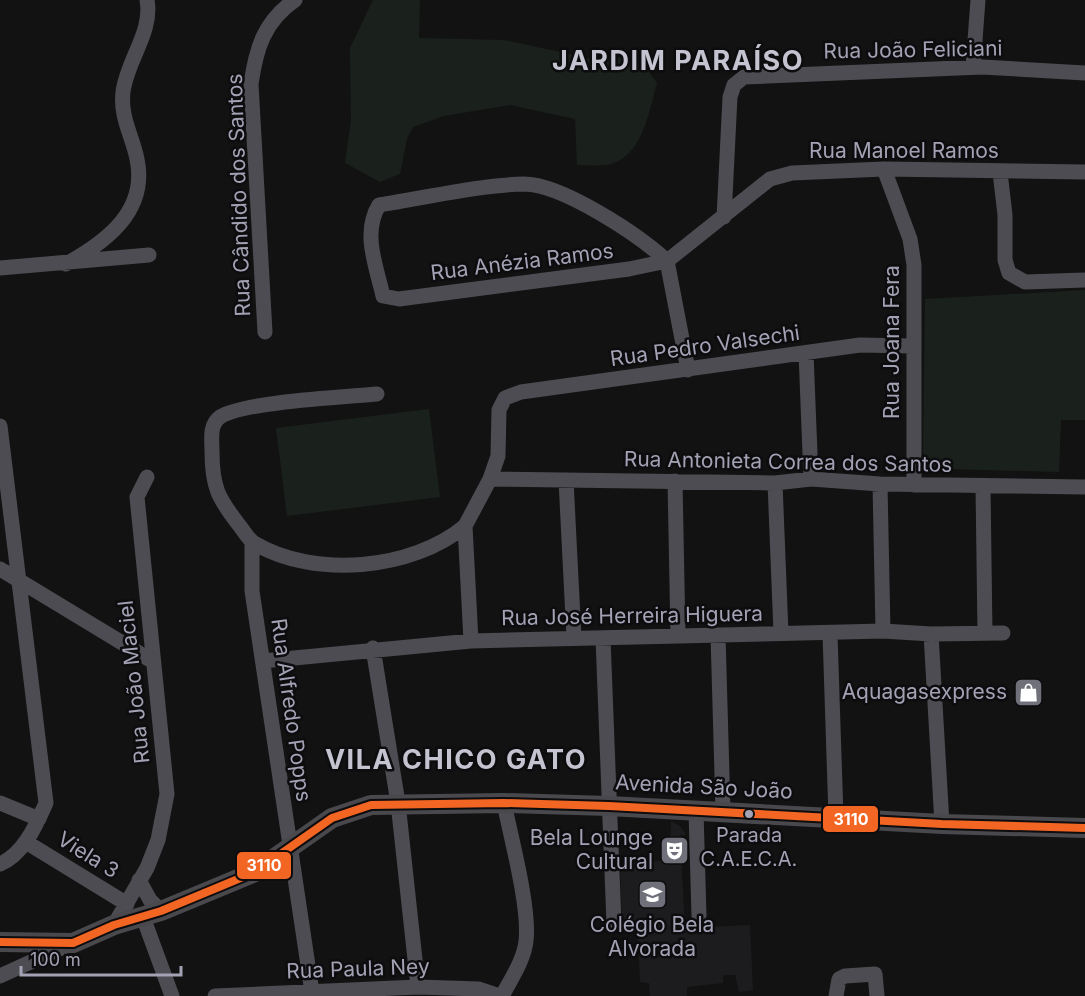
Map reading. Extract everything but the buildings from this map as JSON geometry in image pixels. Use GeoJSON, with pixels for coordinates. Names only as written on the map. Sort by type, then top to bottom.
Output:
{"type":"FeatureCollection","features":[{"type":"Feature","properties":{"kind":"main road","name":"Avenida São João"},"geometry":{"type":"LineString","coordinates":[[73,943],[114,925],[152,914],[255,872],[332,818],[350,810],[371,805],[504,803],[609,806],[696,811],[723,810],[942,824],[1085,828]]}},
{"type":"Feature","properties":{"kind":"main road"},"geometry":{"type":"LineString","coordinates":[[0,942],[73,943]]}},
{"type":"Feature","properties":{"kind":"street"},"geometry":{"type":"LineString","coordinates":[[66,264],[95,248],[114,233],[134,204],[139,179],[137,159],[124,123],[123,92],[147,24],[147,0]]}},
{"type":"Feature","properties":{"kind":"street","name":"Rua Cândido dos Santos"},"geometry":{"type":"LineString","coordinates":[[266,332],[251,84],[256,50],[268,24],[283,8],[295,0]]}},
{"type":"Feature","properties":{"kind":"street"},"geometry":{"type":"LineString","coordinates":[[973,67],[978,0]]}},
{"type":"Feature","properties":{"kind":"street","name":"Rua João Feliciani"},"geometry":{"type":"LineString","coordinates":[[724,218],[729,97],[734,85],[744,77],[973,67],[1085,73]]}},
{"type":"Feature","properties":{"kind":"street","name":"Rua Manoel Ramos"},"geometry":{"type":"LineString","coordinates":[[667,261],[724,218],[770,179],[792,173],[884,169],[1085,172]]}},
{"type":"Feature","properties":{"kind":"street","name":"Rua Joana Fera"},"geometry":{"type":"LineString","coordinates":[[884,169],[910,239],[914,265],[912,346],[914,485]]}},
{"type":"Feature","properties":{"kind":"street"},"geometry":{"type":"LineString","coordinates":[[1000,172],[1005,215],[1005,260],[1009,273],[1025,282],[1085,280]]}},
{"type":"Feature","properties":{"kind":"street","name":"Rua Anézia Ramos"},"geometry":{"type":"LineString","coordinates":[[525,184],[551,188],[645,241],[667,261],[629,269],[399,299],[383,296],[369,233],[371,218],[380,205],[525,184]]}},
{"type":"Feature","properties":{"kind":"street"},"geometry":{"type":"LineString","coordinates":[[114,233],[124,258]]}},
{"type":"Feature","properties":{"kind":"street"},"geometry":{"type":"LineString","coordinates":[[0,268],[149,255]]}},
{"type":"Feature","properties":{"kind":"street"},"geometry":{"type":"LineString","coordinates":[[667,261],[688,370]]}},
{"type":"Feature","properties":{"kind":"street","name":"Rua Pedro Valsechi"},"geometry":{"type":"LineString","coordinates":[[490,479],[498,456],[499,410],[505,398],[521,392],[860,345],[912,346]]}},
{"type":"Feature","properties":{"kind":"street"},"geometry":{"type":"LineString","coordinates":[[806,353],[811,479]]}},
{"type":"Feature","properties":{"kind":"street"},"geometry":{"type":"LineString","coordinates":[[377,394],[241,409],[217,419],[212,429],[212,477],[215,489],[252,542],[276,553],[320,563],[367,564],[423,551],[454,535],[465,526],[490,479]]}},
{"type":"Feature","properties":{"kind":"street"},"geometry":{"type":"LineString","coordinates":[[0,426],[46,803],[26,842],[8,861],[0,864]]}},
{"type":"Feature","properties":{"kind":"street","name":"Rua João Maciel"},"geometry":{"type":"LineString","coordinates":[[114,925],[158,840],[166,794],[160,714],[152,661],[137,497],[147,477]]}},
{"type":"Feature","properties":{"kind":"street","name":"Rua Antonieta Correa dos Santos"},"geometry":{"type":"LineString","coordinates":[[490,479],[775,483],[811,479],[914,485],[1085,487]]}},
{"type":"Feature","properties":{"kind":"street"},"geometry":{"type":"LineString","coordinates":[[566,480],[574,638]]}},
{"type":"Feature","properties":{"kind":"street"},"geometry":{"type":"LineString","coordinates":[[675,482],[678,636]]}},
{"type":"Feature","properties":{"kind":"street"},"geometry":{"type":"LineString","coordinates":[[775,483],[781,633]]}},
{"type":"Feature","properties":{"kind":"street"},"geometry":{"type":"LineString","coordinates":[[880,484],[882,631]]}},
{"type":"Feature","properties":{"kind":"street"},"geometry":{"type":"LineString","coordinates":[[983,486],[985,633]]}},
{"type":"Feature","properties":{"kind":"street"},"geometry":{"type":"LineString","coordinates":[[465,526],[471,641]]}},
{"type":"Feature","properties":{"kind":"street","name":"Rua Alfredo Popps"},"geometry":{"type":"LineString","coordinates":[[252,542],[252,591],[312,992]]}},
{"type":"Feature","properties":{"kind":"street"},"geometry":{"type":"LineString","coordinates":[[0,569],[152,661]]}},
{"type":"Feature","properties":{"kind":"street","name":"Rua José Herreira Higuera"},"geometry":{"type":"LineString","coordinates":[[263,661],[373,648],[471,641],[882,631],[931,634],[1003,633]]}},
{"type":"Feature","properties":{"kind":"street"},"geometry":{"type":"LineString","coordinates":[[830,634],[836,817]]}},
{"type":"Feature","properties":{"kind":"street"},"geometry":{"type":"LineString","coordinates":[[931,634],[942,824]]}},
{"type":"Feature","properties":{"kind":"street"},"geometry":{"type":"LineString","coordinates":[[718,635],[723,810]]}},
{"type":"Feature","properties":{"kind":"street"},"geometry":{"type":"LineString","coordinates":[[603,638],[614,924]]}},
{"type":"Feature","properties":{"kind":"street"},"geometry":{"type":"LineString","coordinates":[[373,648],[398,803],[418,987]]}},
{"type":"Feature","properties":{"kind":"street"},"geometry":{"type":"LineString","coordinates":[[0,803],[39,819]]}},
{"type":"Feature","properties":{"kind":"street"},"geometry":{"type":"LineString","coordinates":[[501,996],[517,968],[526,941],[524,912],[504,803]]}},
{"type":"Feature","properties":{"kind":"street"},"geometry":{"type":"LineString","coordinates":[[696,811],[699,916]]}},
{"type":"Feature","properties":{"kind":"street","name":"Viela 3"},"geometry":{"type":"LineString","coordinates":[[26,842],[127,903]]}},
{"type":"Feature","properties":{"kind":"street"},"geometry":{"type":"LineString","coordinates":[[139,880],[150,900],[172,996]]}},
{"type":"Feature","properties":{"kind":"street","name":"Avenida São João"},"geometry":{"type":"LineString","coordinates":[[0,976],[73,943]]}},
{"type":"Feature","properties":{"kind":"street"},"geometry":{"type":"LineString","coordinates":[[836,996],[839,980],[845,976],[875,974],[877,996]]}},
{"type":"Feature","properties":{"kind":"street","name":"Rua Paula Ney"},"geometry":{"type":"LineString","coordinates":[[216,996],[418,987],[479,989],[501,996]]}},
{"type":"Feature","properties":{"kind":"shaded area"},"geometry":{"type":"Polygon","coordinates":[[[373,0],[420,0],[419,38],[504,40],[592,59],[638,57],[657,83],[647,120],[636,145],[618,161],[605,165],[577,165],[575,119],[510,105],[444,116],[413,127],[407,139],[400,174],[380,182],[345,163],[351,120],[350,48],[373,0]]]}},
{"type":"Feature","properties":{"kind":"shaded area"},"geometry":{"type":"Polygon","coordinates":[[[1085,290],[1085,420],[1061,420],[1059,472],[949,469],[932,466],[923,452],[925,299],[1085,290]]]}},
{"type":"Feature","properties":{"kind":"shaded area"},"geometry":{"type":"Polygon","coordinates":[[[429,409],[440,497],[287,516],[276,428],[429,409]]]}},
{"type":"Feature","properties":{"kind":"shaded area","name":"Colégio Bela Alvorada"},"geometry":{"type":"Polygon","coordinates":[[[671,821],[680,826],[686,835],[680,835],[685,928],[750,925],[753,990],[739,992],[735,975],[723,975],[723,983],[687,987],[687,996],[650,996],[649,983],[640,982],[637,925],[622,926],[620,863],[670,860],[671,821]]]}},
{"type":"Feature","properties":{"kind":"transit line","name":"3110"},"geometry":{"type":"LineString","coordinates":[[0,942],[73,943],[114,925],[161,911],[255,872],[332,818],[371,805],[504,803],[609,806],[942,824],[1085,828]]}},
{"type":"Feature","properties":{"kind":"place","name":"Aquagasexpress"},"geometry":{"type":"Point","coordinates":[1028,692]}},
{"type":"Feature","properties":{"kind":"place","name":"Parada C.A.E.C.A."},"geometry":{"type":"Point","coordinates":[749,814]}},
{"type":"Feature","properties":{"kind":"place","name":"Bela Lounge Cultural"},"geometry":{"type":"Point","coordinates":[674,850]}},
{"type":"Feature","properties":{"kind":"place","name":"Colégio Bela Alvorada"},"geometry":{"type":"Point","coordinates":[652,894]}},
{"type":"Feature","properties":{"kind":"district","name":"JARDIM PARAÍSO"},"geometry":{"type":"Point","coordinates":[678,61]}},
{"type":"Feature","properties":{"kind":"district","name":"VILA CHICO GATO"},"geometry":{"type":"Point","coordinates":[456,760]}}]}
